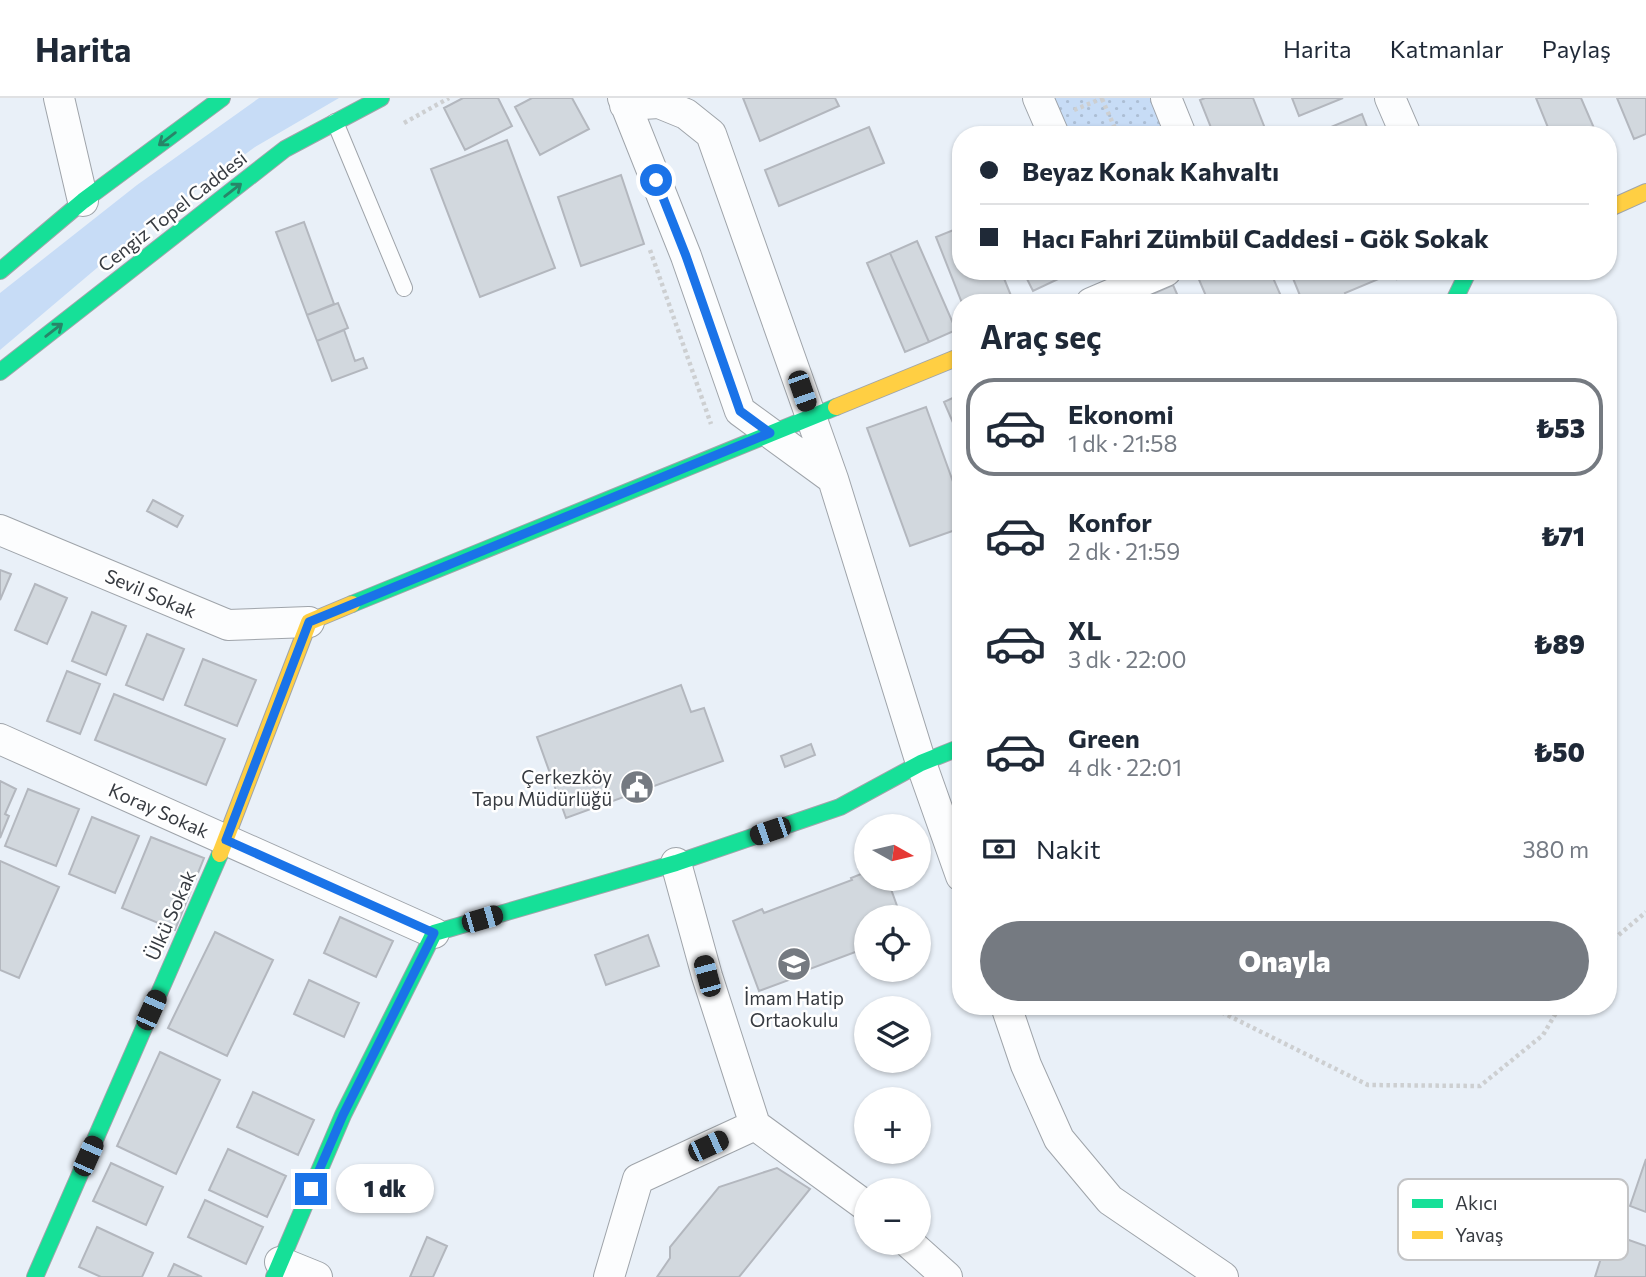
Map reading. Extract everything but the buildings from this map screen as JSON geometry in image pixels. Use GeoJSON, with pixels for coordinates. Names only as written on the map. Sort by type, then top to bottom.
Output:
{"type":"FeatureCollection","features":[{"type":"Feature","properties":{"kind":"street"},"geometry":{"type":"LineString","coordinates":[[59,98],[83,201]]}},
{"type":"Feature","properties":{"kind":"street"},"geometry":{"type":"LineString","coordinates":[[0,271],[83,201],[222,98]]}},
{"type":"Feature","properties":{"kind":"street","name":"Cengiz Topel Caddesi"},"geometry":{"type":"LineString","coordinates":[[0,372],[285,149],[381,98]]}},
{"type":"Feature","properties":{"kind":"street"},"geometry":{"type":"LineString","coordinates":[[1038,98],[1062,123]]}},
{"type":"Feature","properties":{"kind":"street"},"geometry":{"type":"LineString","coordinates":[[1166,98],[1177,126]]}},
{"type":"Feature","properties":{"kind":"street"},"geometry":{"type":"LineString","coordinates":[[1390,98],[1402,126]]}},
{"type":"Feature","properties":{"kind":"street"},"geometry":{"type":"LineString","coordinates":[[833,479],[740,411],[686,256],[624,101],[659,103],[686,114],[710,134],[833,479],[952,850]]}},
{"type":"Feature","properties":{"kind":"street"},"geometry":{"type":"LineString","coordinates":[[1617,205],[1646,192]]}},
{"type":"Feature","properties":{"kind":"street"},"geometry":{"type":"LineString","coordinates":[[1102,294],[1119,281]]}},
{"type":"Feature","properties":{"kind":"street"},"geometry":{"type":"LineString","coordinates":[[309,622],[952,360]]}},
{"type":"Feature","properties":{"kind":"street","name":"Sevil Sokak"},"geometry":{"type":"LineString","coordinates":[[0,530],[228,625],[309,622]]}},
{"type":"Feature","properties":{"kind":"street","name":"Ülkü Sokak"},"geometry":{"type":"LineString","coordinates":[[35,1277],[226,840],[309,622]]}},
{"type":"Feature","properties":{"kind":"street","name":"Koray Sokak"},"geometry":{"type":"LineString","coordinates":[[0,739],[434,933]]}},
{"type":"Feature","properties":{"kind":"street"},"geometry":{"type":"LineString","coordinates":[[317,1277],[277,1270],[343,1115],[434,933],[676,863],[840,807],[922,762],[952,750]]}},
{"type":"Feature","properties":{"kind":"street"},"geometry":{"type":"LineString","coordinates":[[676,863],[707,976],[755,1125],[854,1197]]}},
{"type":"Feature","properties":{"kind":"street"},"geometry":{"type":"LineString","coordinates":[[1009,1015],[1026,1065],[1059,1139],[1110,1200],[1223,1277]]}},
{"type":"Feature","properties":{"kind":"street"},"geometry":{"type":"LineString","coordinates":[[609,1277],[638,1179],[755,1125]]}},
{"type":"Feature","properties":{"kind":"street"},"geometry":{"type":"LineString","coordinates":[[922,1255],[947,1277]]}},
{"type":"Feature","properties":{"kind":"lane"},"geometry":{"type":"LineString","coordinates":[[335,122],[404,288]]}},
{"type":"Feature","properties":{"kind":"path"},"geometry":{"type":"LineString","coordinates":[[1062,123],[1102,98],[1114,126]]}},
{"type":"Feature","properties":{"kind":"path"},"geometry":{"type":"LineString","coordinates":[[645,237],[714,432]]}},
{"type":"Feature","properties":{"kind":"path"},"geometry":{"type":"LineString","coordinates":[[1617,936],[1646,912]]}},
{"type":"Feature","properties":{"kind":"path"},"geometry":{"type":"LineString","coordinates":[[1227,1015],[1368,1085],[1480,1086],[1543,1035],[1555,1015]]}},
{"type":"Feature","properties":{"kind":"shaded area"},"geometry":{"type":"Polygon","coordinates":[[[259,98],[339,98],[255,147],[143,229],[0,350],[0,293],[137,185],[259,98]]]}},
{"type":"Feature","properties":{"kind":"shaded area"},"geometry":{"type":"Polygon","coordinates":[[[1054,98],[1155,98],[1166,126],[1059,126],[1052,107],[1054,98]]]}},
{"type":"Feature","properties":{"kind":"traffic: fast"},"geometry":{"type":"LineString","coordinates":[[0,271],[83,201],[222,98]]}},
{"type":"Feature","properties":{"kind":"traffic: fast"},"geometry":{"type":"LineString","coordinates":[[0,372],[285,149],[381,98]]}},
{"type":"Feature","properties":{"kind":"traffic: fast"},"geometry":{"type":"LineString","coordinates":[[1457,294],[1464,280]]}},
{"type":"Feature","properties":{"kind":"traffic: fast"},"geometry":{"type":"LineString","coordinates":[[352,604],[836,407]]}},
{"type":"Feature","properties":{"kind":"traffic: fast"},"geometry":{"type":"LineString","coordinates":[[274,1277],[343,1115],[434,933],[676,863],[840,807],[921,763],[952,751]]}},
{"type":"Feature","properties":{"kind":"traffic: fast"},"geometry":{"type":"LineString","coordinates":[[35,1277],[220,854]]}},
{"type":"Feature","properties":{"kind":"traffic: slow"},"geometry":{"type":"LineString","coordinates":[[1617,205],[1646,192]]}},
{"type":"Feature","properties":{"kind":"traffic: slow"},"geometry":{"type":"LineString","coordinates":[[836,407],[952,360]]}},
{"type":"Feature","properties":{"kind":"traffic: slow"},"geometry":{"type":"LineString","coordinates":[[220,854],[309,622],[352,604]]}},
{"type":"Feature","properties":{"kind":"place","name":"Çerkezköy Tapu Müdürlüğü"},"geometry":{"type":"Point","coordinates":[637,787]}},
{"type":"Feature","properties":{"kind":"place","name":"İmam Hatip Ortaokulu"},"geometry":{"type":"Point","coordinates":[794,964]}},
{"type":"Feature","properties":{"kind":"route"},"geometry":{"type":"LineString","coordinates":[[311,1189],[343,1115],[434,933],[226,840],[309,622],[770,433],[740,411],[686,256],[656,180]]}}]}
